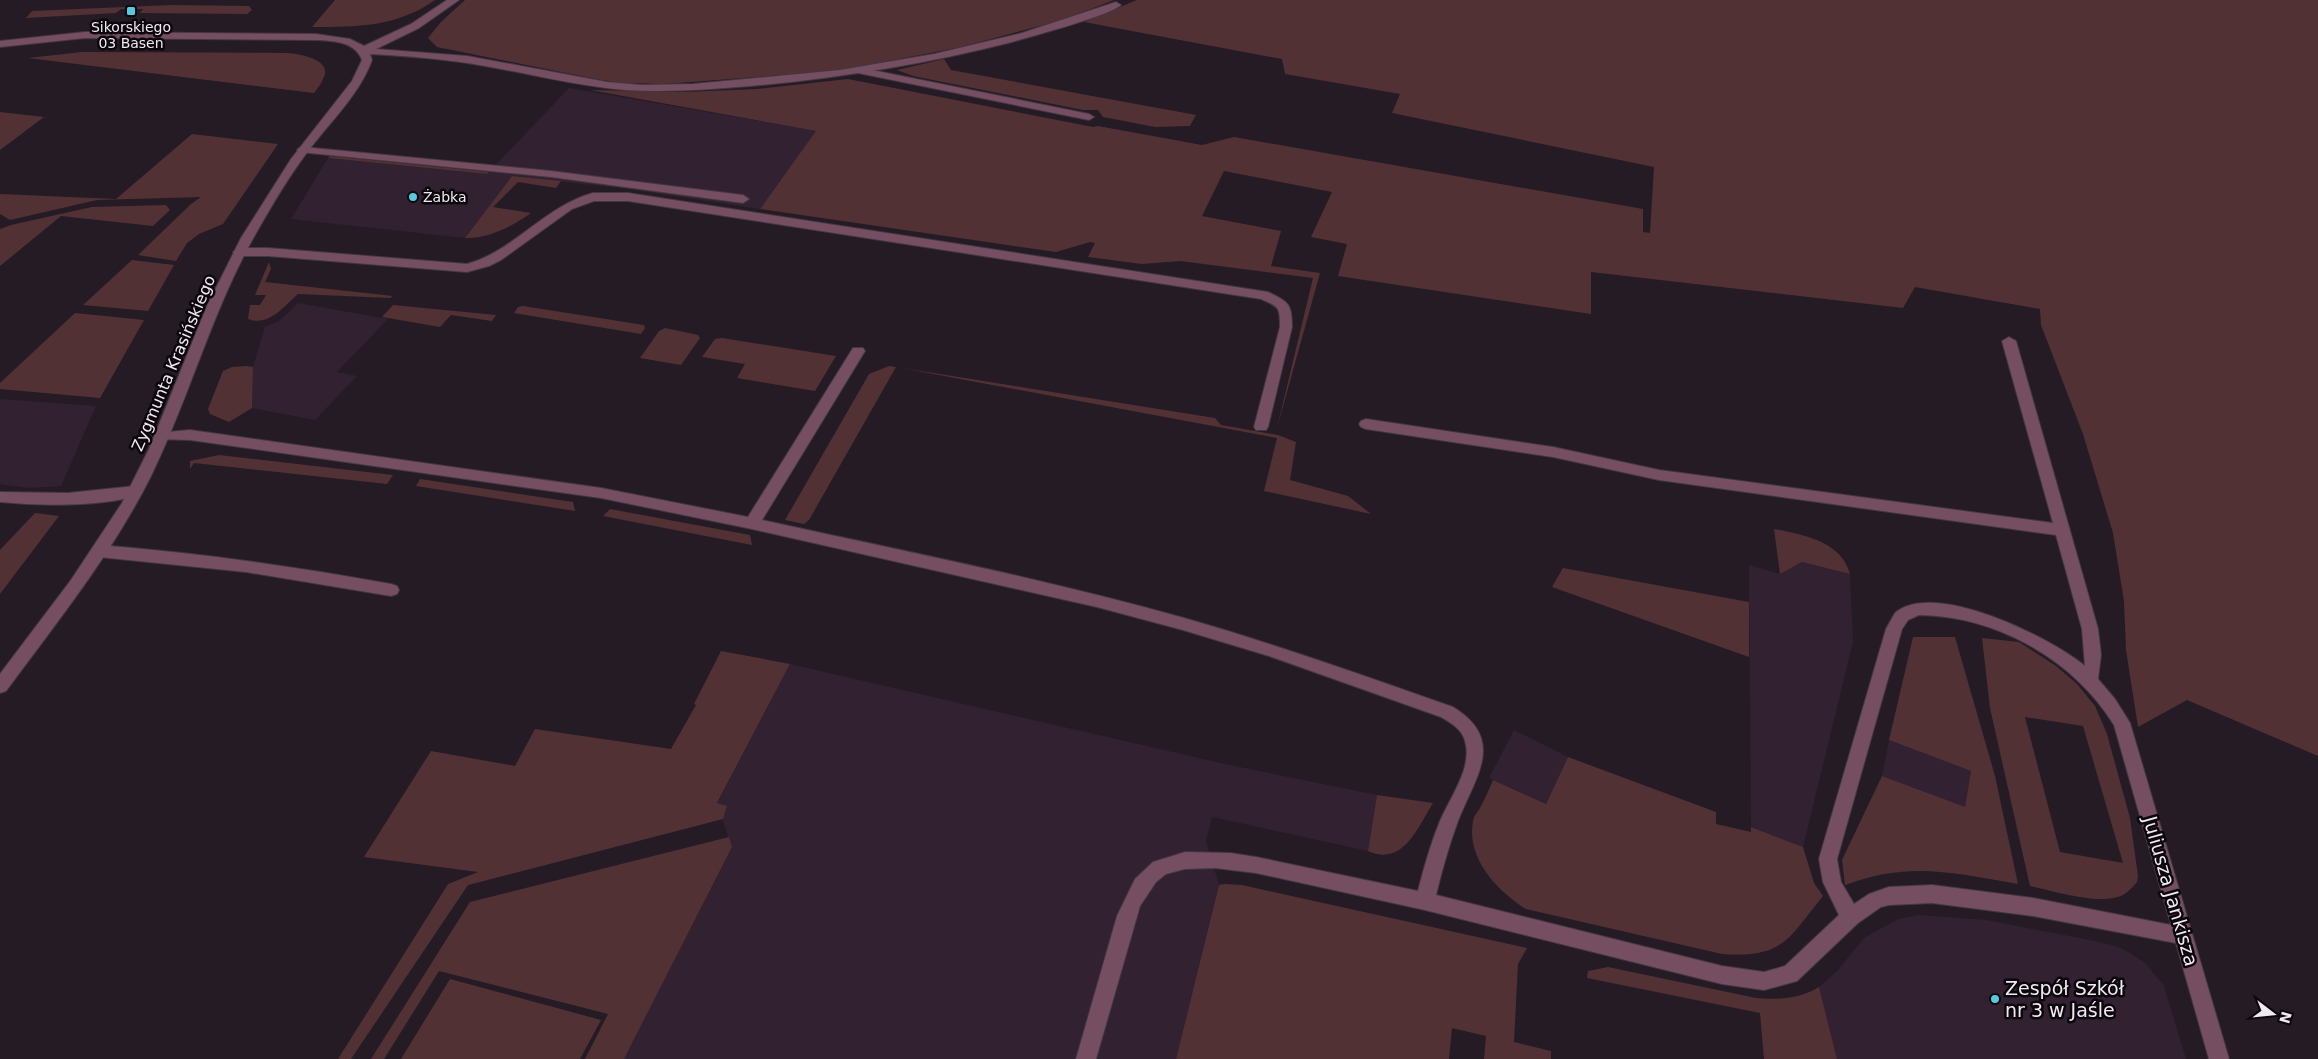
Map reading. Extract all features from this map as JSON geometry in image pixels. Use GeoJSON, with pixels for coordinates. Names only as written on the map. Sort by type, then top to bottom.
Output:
{"type":"FeatureCollection","features":[{"type":"Feature","properties":{"kind":"street"},"geometry":{"type":"LineString","coordinates":[[364,51],[415,26],[454,0]]}},
{"type":"Feature","properties":{"kind":"street"},"geometry":{"type":"LineString","coordinates":[[0,44],[85,35],[236,35],[330,38],[349,42],[364,51],[422,54],[460,59],[606,85],[685,88],[862,72],[1028,35],[1067,24],[1116,5]]}},
{"type":"Feature","properties":{"kind":"street","name":"Zygmunta Krasińskiego"},"geometry":{"type":"LineString","coordinates":[[0,686],[98,551],[135,492],[162,436],[200,336],[239,252],[303,150],[362,72],[367,60],[364,51]]}},
{"type":"Feature","properties":{"kind":"street"},"geometry":{"type":"LineString","coordinates":[[862,72],[1089,117]]}},
{"type":"Feature","properties":{"kind":"street"},"geometry":{"type":"LineString","coordinates":[[303,150],[560,175],[743,199]]}},
{"type":"Feature","properties":{"kind":"street"},"geometry":{"type":"LineString","coordinates":[[239,252],[268,252],[467,268],[496,257],[568,206],[593,197],[628,197],[1264,295],[1281,302],[1287,316],[1286,327],[1261,427]]}},
{"type":"Feature","properties":{"kind":"street"},"geometry":{"type":"LineString","coordinates":[[2009,341],[2090,629],[2095,657],[2094,668],[2089,680]]}},
{"type":"Feature","properties":{"kind":"street"},"geometry":{"type":"LineString","coordinates":[[752,523],[858,350]]}},
{"type":"Feature","properties":{"kind":"street"},"geometry":{"type":"LineString","coordinates":[[1366,424],[1553,452],[1659,475],[2062,530]]}},
{"type":"Feature","properties":{"kind":"street"},"geometry":{"type":"LineString","coordinates":[[162,436],[190,435],[601,493],[752,523],[1097,601],[1173,621],[1271,650],[1447,712],[1460,720],[1468,729],[1474,742],[1474,765],[1449,821],[1425,901]]}},
{"type":"Feature","properties":{"kind":"street"},"geometry":{"type":"LineString","coordinates":[[0,497],[42,501],[70,500],[135,492]]}},
{"type":"Feature","properties":{"kind":"street"},"geometry":{"type":"LineString","coordinates":[[98,551],[230,564],[313,575],[392,590]]}},
{"type":"Feature","properties":{"kind":"street","name":"Juliusza Jankisza"},"geometry":{"type":"LineString","coordinates":[[1851,917],[1831,882],[1827,869],[1828,859],[1897,620],[1911,611],[1930,608],[1961,614],[2015,631],[2039,642],[2060,655],[2098,689],[2122,723],[2220,1059]]}},
{"type":"Feature","properties":{"kind":"street"},"geometry":{"type":"LineString","coordinates":[[1086,1059],[1126,916],[1139,889],[1147,877],[1158,868],[1186,861],[1207,860],[1256,865],[1425,901],[1722,975],[1764,981],[1790,974],[1851,917],[1876,900],[1890,896],[1932,894],[2033,907],[2184,936]]}},
{"type":"Feature","properties":{"kind":"shaded area"},"geometry":{"type":"Polygon","coordinates":[[[335,0],[435,0],[406,16],[376,24],[345,27],[312,27],[335,0]]]}},
{"type":"Feature","properties":{"kind":"shaded area"},"geometry":{"type":"Polygon","coordinates":[[[465,0],[1114,0],[1062,20],[961,47],[837,71],[663,84],[621,83],[596,79],[437,47],[428,38],[441,22],[465,0]]]}},
{"type":"Feature","properties":{"kind":"shaded area"},"geometry":{"type":"Polygon","coordinates":[[[1137,0],[2318,0],[2318,756],[2187,700],[2138,727],[2126,650],[2124,601],[2113,533],[2083,434],[2041,325],[2040,309],[1915,287],[1903,308],[1591,272],[1591,314],[1338,276],[1347,244],[1311,237],[1332,192],[1224,171],[1202,216],[1281,231],[1271,266],[1320,273],[1277,428],[1313,278],[1180,261],[1142,264],[1088,257],[1095,243],[1090,242],[1056,252],[760,209],[816,131],[590,90],[685,92],[757,89],[848,79],[1093,127],[1098,126],[1202,145],[1234,137],[1643,209],[1643,232],[1650,233],[1654,167],[1392,113],[1400,94],[1285,74],[1282,59],[1084,22],[1137,0]]]}},
{"type":"Feature","properties":{"kind":"shaded area"},"geometry":{"type":"Polygon","coordinates":[[[171,5],[249,6],[252,10],[247,14],[140,13],[143,9],[121,9],[116,13],[26,18],[32,11],[171,5]]]}},
{"type":"Feature","properties":{"kind":"shaded area"},"geometry":{"type":"Polygon","coordinates":[[[82,52],[287,53],[307,56],[320,62],[325,72],[321,83],[314,93],[28,58],[82,52]]]}},
{"type":"Feature","properties":{"kind":"shaded area"},"geometry":{"type":"Polygon","coordinates":[[[944,59],[951,70],[1196,115],[1190,126],[1155,127],[1103,117],[1098,110],[1083,110],[913,76],[897,70],[944,59]]]}},
{"type":"Feature","properties":{"kind":"shaded area"},"geometry":{"type":"Polygon","coordinates":[[[569,88],[817,131],[760,209],[628,189],[512,176],[465,238],[291,219],[328,158],[487,174],[569,88]]]}},
{"type":"Feature","properties":{"kind":"shaded area"},"geometry":{"type":"Polygon","coordinates":[[[0,112],[44,117],[0,150],[0,112]]]}},
{"type":"Feature","properties":{"kind":"shaded area"},"geometry":{"type":"Polygon","coordinates":[[[192,134],[278,144],[223,224],[199,234],[187,243],[176,261],[138,255],[191,204],[201,197],[97,200],[10,220],[0,214],[0,194],[116,199],[192,134]]]}},
{"type":"Feature","properties":{"kind":"shaded area"},"geometry":{"type":"Polygon","coordinates":[[[330,156],[489,172],[487,174],[328,158],[330,156]]]}},
{"type":"Feature","properties":{"kind":"shaded area"},"geometry":{"type":"Polygon","coordinates":[[[512,176],[561,181],[556,188],[518,182],[493,207],[531,213],[500,231],[474,238],[465,238],[512,176]]]}},
{"type":"Feature","properties":{"kind":"shaded area"},"geometry":{"type":"Polygon","coordinates":[[[166,205],[170,210],[153,226],[61,216],[0,266],[0,229],[92,207],[166,205]]]}},
{"type":"Feature","properties":{"kind":"shaded area"},"geometry":{"type":"Polygon","coordinates":[[[132,260],[174,265],[148,311],[83,305],[132,260]]]}},
{"type":"Feature","properties":{"kind":"shaded area"},"geometry":{"type":"Polygon","coordinates":[[[269,262],[271,269],[265,282],[393,296],[390,298],[298,294],[269,318],[256,321],[248,319],[250,305],[260,305],[266,295],[255,295],[269,262]]]}},
{"type":"Feature","properties":{"kind":"shaded area"},"geometry":{"type":"Polygon","coordinates":[[[298,303],[388,319],[337,372],[357,376],[315,420],[252,408],[253,367],[265,327],[279,321],[298,303]]]}},
{"type":"Feature","properties":{"kind":"shaded area"},"geometry":{"type":"Polygon","coordinates":[[[393,305],[496,315],[492,321],[451,315],[440,327],[382,317],[393,305]]]}},
{"type":"Feature","properties":{"kind":"shaded area"},"geometry":{"type":"Polygon","coordinates":[[[523,306],[644,325],[645,328],[641,334],[514,313],[518,307],[523,306]]]}},
{"type":"Feature","properties":{"kind":"shaded area"},"geometry":{"type":"Polygon","coordinates":[[[75,313],[144,320],[100,398],[0,389],[0,383],[75,313]]]}},
{"type":"Feature","properties":{"kind":"shaded area"},"geometry":{"type":"Polygon","coordinates":[[[665,328],[698,335],[700,338],[681,365],[640,358],[659,331],[665,328]]]}},
{"type":"Feature","properties":{"kind":"shaded area"},"geometry":{"type":"Polygon","coordinates":[[[722,338],[836,356],[815,391],[737,378],[745,364],[702,357],[715,339],[722,338]]]}},
{"type":"Feature","properties":{"kind":"shaded area"},"geometry":{"type":"Polygon","coordinates":[[[889,366],[896,367],[809,520],[804,524],[785,520],[869,374],[889,366]]]}},
{"type":"Feature","properties":{"kind":"shaded area"},"geometry":{"type":"Polygon","coordinates":[[[232,367],[253,367],[252,408],[229,422],[210,414],[208,409],[223,371],[232,367]]]}},
{"type":"Feature","properties":{"kind":"shaded area"},"geometry":{"type":"Polygon","coordinates":[[[900,368],[1215,418],[1221,425],[1278,435],[1296,442],[1290,480],[1348,496],[1371,514],[1264,491],[1277,438],[900,368]]]}},
{"type":"Feature","properties":{"kind":"shaded area"},"geometry":{"type":"Polygon","coordinates":[[[0,399],[96,406],[61,486],[28,488],[0,484],[0,399]]]}},
{"type":"Feature","properties":{"kind":"shaded area"},"geometry":{"type":"Polygon","coordinates":[[[219,455],[393,475],[387,484],[194,463],[190,469],[190,461],[219,455]]]}},
{"type":"Feature","properties":{"kind":"shaded area"},"geometry":{"type":"Polygon","coordinates":[[[420,479],[573,502],[575,511],[416,486],[420,479]]]}},
{"type":"Feature","properties":{"kind":"shaded area"},"geometry":{"type":"Polygon","coordinates":[[[610,509],[750,535],[752,545],[603,516],[610,509]]]}},
{"type":"Feature","properties":{"kind":"shaded area"},"geometry":{"type":"Polygon","coordinates":[[[35,513],[59,516],[0,594],[0,550],[35,513]]]}},
{"type":"Feature","properties":{"kind":"shaded area"},"geometry":{"type":"Polygon","coordinates":[[[1774,529],[1820,541],[1839,554],[1850,574],[1802,562],[1780,574],[1774,529]]]}},
{"type":"Feature","properties":{"kind":"shaded area"},"geometry":{"type":"Polygon","coordinates":[[[1802,562],[1850,574],[1853,642],[1803,847],[1751,827],[1749,565],[1780,574],[1802,562]]]}},
{"type":"Feature","properties":{"kind":"shaded area"},"geometry":{"type":"Polygon","coordinates":[[[1563,568],[1749,602],[1749,657],[1552,587],[1563,568]]]}},
{"type":"Feature","properties":{"kind":"shaded area"},"geometry":{"type":"Polygon","coordinates":[[[1913,637],[1955,637],[1995,776],[2018,884],[1952,873],[1911,871],[1891,873],[1845,885],[1842,860],[1882,776],[1965,807],[1971,771],[1889,740],[1913,637]]]}},
{"type":"Feature","properties":{"kind":"shaded area"},"geometry":{"type":"Polygon","coordinates":[[[1982,638],[2019,642],[2056,666],[2077,684],[2095,706],[2107,734],[2130,818],[2138,876],[2137,882],[2125,894],[2114,898],[2090,898],[2030,886],[1990,708],[1982,638]],[[2025,717],[2060,852],[2123,863],[2083,726],[2025,717]]]}},
{"type":"Feature","properties":{"kind":"shaded area"},"geometry":{"type":"Polygon","coordinates":[[[721,651],[790,664],[717,803],[727,806],[723,819],[468,885],[351,1059],[338,1059],[448,884],[478,872],[364,857],[431,751],[515,766],[535,729],[671,749],[696,705],[694,704],[721,651]]]}},
{"type":"Feature","properties":{"kind":"shaded area"},"geometry":{"type":"Polygon","coordinates":[[[790,664],[1225,764],[1377,795],[1368,851],[1212,817],[1206,841],[1219,885],[1176,1059],[624,1059],[732,847],[717,804],[790,664]]]}},
{"type":"Feature","properties":{"kind":"shaded area"},"geometry":{"type":"Polygon","coordinates":[[[1514,730],[1568,757],[1546,804],[1489,778],[1514,730]]]}},
{"type":"Feature","properties":{"kind":"shaded area"},"geometry":{"type":"Polygon","coordinates":[[[1889,740],[1971,771],[1965,808],[1882,776],[1889,740]]]}},
{"type":"Feature","properties":{"kind":"shaded area"},"geometry":{"type":"Polygon","coordinates":[[[1568,757],[1716,812],[1716,824],[1751,832],[1751,827],[1803,847],[1814,883],[1823,896],[1783,943],[1759,953],[1743,954],[1722,954],[1526,909],[1515,902],[1495,883],[1479,861],[1472,835],[1473,819],[1482,805],[1493,780],[1546,804],[1568,757]]]}},
{"type":"Feature","properties":{"kind":"shaded area"},"geometry":{"type":"Polygon","coordinates":[[[1377,795],[1433,803],[1408,842],[1391,854],[1380,855],[1368,851],[1377,795]]]}},
{"type":"Feature","properties":{"kind":"shaded area"},"geometry":{"type":"Polygon","coordinates":[[[729,837],[732,847],[624,1059],[585,1059],[608,1014],[439,971],[384,1059],[371,1059],[470,902],[729,837]]]}},
{"type":"Feature","properties":{"kind":"shaded area"},"geometry":{"type":"Polygon","coordinates":[[[1219,885],[1242,885],[1527,948],[1518,964],[1514,1042],[1551,1051],[1551,1059],[1484,1059],[1486,1036],[1452,1028],[1449,1059],[1176,1059],[1219,885]]]}},
{"type":"Feature","properties":{"kind":"shaded area","name":"Zespół Szkół nr 3 w Jaśle"},"geometry":{"type":"Polygon","coordinates":[[[1919,915],[1986,920],[2095,941],[2116,946],[2132,954],[2146,964],[2164,986],[2186,1059],[1837,1059],[1819,987],[1838,970],[1864,938],[1898,919],[1919,915]]]}},
{"type":"Feature","properties":{"kind":"shaded area"},"geometry":{"type":"Polygon","coordinates":[[[1608,967],[1756,998],[1789,998],[1819,987],[1837,1059],[1764,1059],[1760,1013],[1587,978],[1588,971],[1608,967]]]}},
{"type":"Feature","properties":{"kind":"shaded area"},"geometry":{"type":"Polygon","coordinates":[[[450,979],[601,1020],[580,1059],[401,1059],[450,979]]]}},
{"type":"Feature","properties":{"kind":"place","name":"Sikorskiego 03 Basen"},"geometry":{"type":"Point","coordinates":[131,11]}},
{"type":"Feature","properties":{"kind":"place","name":"Żabka"},"geometry":{"type":"Point","coordinates":[413,197]}},
{"type":"Feature","properties":{"kind":"place","name":"Zespół Szkół nr 3 w Jaśle"},"geometry":{"type":"Point","coordinates":[1995,999]}}]}
